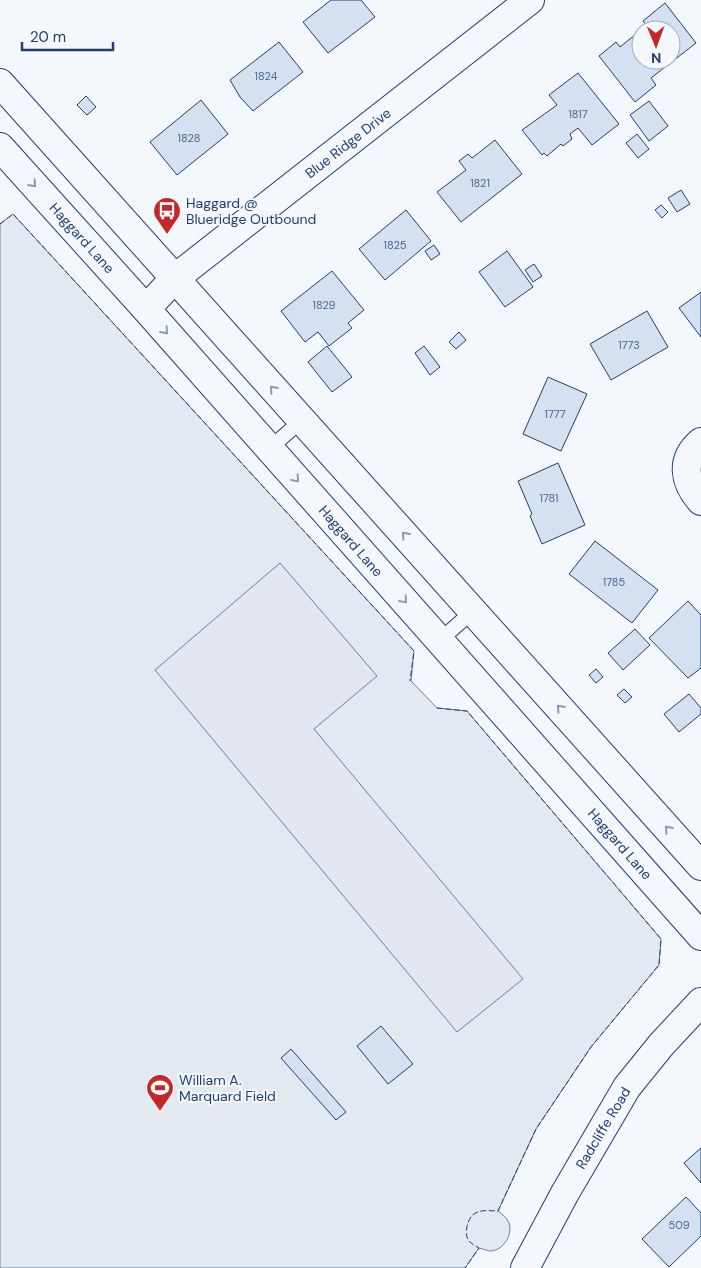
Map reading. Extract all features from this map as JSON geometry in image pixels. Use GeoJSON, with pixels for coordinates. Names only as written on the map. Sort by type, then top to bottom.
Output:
{"type":"FeatureCollection","features":[{"type":"Feature","properties":{"kind":"street","name":"Blue Ridge Drive"},"geometry":{"type":"LineString","coordinates":[[146,309],[174,279],[530,0]]}},
{"type":"Feature","properties":{"kind":"street"},"geometry":{"type":"LineString","coordinates":[[0,83],[701,866]]}},
{"type":"Feature","properties":{"kind":"street"},"geometry":{"type":"LineString","coordinates":[[0,148],[34,120]]}},
{"type":"Feature","properties":{"kind":"street","name":"Haggard Lane"},"geometry":{"type":"LineString","coordinates":[[0,148],[270,448],[701,936]]}},
{"type":"Feature","properties":{"kind":"street"},"geometry":{"type":"LineString","coordinates":[[701,442],[690,455],[687,472],[688,481],[693,492],[701,501]]}},
{"type":"Feature","properties":{"kind":"street","name":"Radcliffe Road"},"geometry":{"type":"LineString","coordinates":[[525,1268],[564,1193],[627,1087],[661,1045],[701,1002]]}},
{"type":"Feature","properties":{"kind":"lane"},"geometry":{"type":"LineString","coordinates":[[270,448],[301,421]]}},
{"type":"Feature","properties":{"kind":"lane"},"geometry":{"type":"LineString","coordinates":[[439,640],[473,611]]}},
{"type":"Feature","properties":{"kind":"shaded area"},"geometry":{"type":"Polygon","coordinates":[[[13,214],[414,651],[411,681],[437,708],[467,711],[661,939],[659,965],[591,1047],[536,1129],[498,1211],[509,1223],[510,1232],[506,1241],[496,1250],[490,1251],[479,1248],[465,1268],[0,1268],[0,224],[13,214]]]}},
{"type":"Feature","properties":{"kind":"shaded area"},"geometry":{"type":"Polygon","coordinates":[[[280,563],[377,676],[314,729],[523,979],[457,1032],[155,670],[280,563]]]}},
{"type":"Feature","properties":{"kind":"building"},"geometry":{"type":"Polygon","coordinates":[[[331,0],[361,0],[375,17],[328,53],[303,22],[331,0]]]}},
{"type":"Feature","properties":{"kind":"building"},"geometry":{"type":"Polygon","coordinates":[[[665,3],[678,20],[644,20],[665,3]]]}},
{"type":"Feature","properties":{"kind":"building"},"geometry":{"type":"Polygon","coordinates":[[[681,24],[696,43],[681,55],[681,24]]]}},
{"type":"Feature","properties":{"kind":"building"},"geometry":{"type":"Polygon","coordinates":[[[631,38],[631,70],[661,70],[651,78],[656,85],[635,102],[599,56],[616,42],[620,47],[631,38]]]}},
{"type":"Feature","properties":{"kind":"building"},"geometry":{"type":"Polygon","coordinates":[[[279,42],[303,72],[253,111],[240,97],[230,80],[279,42]]]}},
{"type":"Feature","properties":{"kind":"building"},"geometry":{"type":"Polygon","coordinates":[[[578,73],[619,124],[592,145],[578,128],[570,134],[572,139],[563,146],[561,144],[547,156],[544,153],[542,155],[522,130],[557,105],[549,95],[578,73]]]}},
{"type":"Feature","properties":{"kind":"building"},"geometry":{"type":"Polygon","coordinates":[[[86,96],[96,107],[87,115],[77,105],[86,96]]]}},
{"type":"Feature","properties":{"kind":"building"},"geometry":{"type":"Polygon","coordinates":[[[201,100],[228,134],[177,175],[150,142],[201,100]]]}},
{"type":"Feature","properties":{"kind":"building"},"geometry":{"type":"Polygon","coordinates":[[[649,101],[668,126],[649,141],[630,115],[649,101]]]}},
{"type":"Feature","properties":{"kind":"building"},"geometry":{"type":"Polygon","coordinates":[[[637,134],[649,149],[638,158],[626,143],[637,134]]]}},
{"type":"Feature","properties":{"kind":"building"},"geometry":{"type":"Polygon","coordinates":[[[495,140],[522,174],[461,222],[437,192],[466,170],[459,161],[468,154],[472,158],[495,140]]]}},
{"type":"Feature","properties":{"kind":"building"},"geometry":{"type":"Polygon","coordinates":[[[681,190],[690,204],[677,212],[668,198],[681,190]]]}},
{"type":"Feature","properties":{"kind":"building"},"geometry":{"type":"Polygon","coordinates":[[[661,205],[668,212],[662,218],[655,210],[661,205]]]}},
{"type":"Feature","properties":{"kind":"building"},"geometry":{"type":"Polygon","coordinates":[[[406,210],[431,241],[385,280],[359,249],[406,210]]]}},
{"type":"Feature","properties":{"kind":"building"},"geometry":{"type":"Polygon","coordinates":[[[434,245],[440,254],[431,260],[425,251],[434,245]]]}},
{"type":"Feature","properties":{"kind":"building"},"geometry":{"type":"Polygon","coordinates":[[[507,251],[533,287],[505,307],[479,272],[507,251]]]}},
{"type":"Feature","properties":{"kind":"building"},"geometry":{"type":"Polygon","coordinates":[[[534,264],[542,276],[533,282],[525,270],[534,264]]]}},
{"type":"Feature","properties":{"kind":"building"},"geometry":{"type":"Polygon","coordinates":[[[332,271],[364,310],[348,323],[352,328],[329,346],[318,332],[305,342],[281,311],[332,271]]]}},
{"type":"Feature","properties":{"kind":"building"},"geometry":{"type":"Polygon","coordinates":[[[701,292],[701,337],[679,308],[701,292]]]}},
{"type":"Feature","properties":{"kind":"building"},"geometry":{"type":"Polygon","coordinates":[[[647,311],[668,347],[611,380],[590,344],[647,311]]]}},
{"type":"Feature","properties":{"kind":"building"},"geometry":{"type":"Polygon","coordinates":[[[459,332],[466,340],[456,349],[449,342],[459,332]]]}},
{"type":"Feature","properties":{"kind":"building"},"geometry":{"type":"Polygon","coordinates":[[[327,346],[352,377],[332,392],[308,362],[327,346]]]}},
{"type":"Feature","properties":{"kind":"building"},"geometry":{"type":"Polygon","coordinates":[[[424,346],[440,367],[430,375],[415,353],[424,346]]]}},
{"type":"Feature","properties":{"kind":"building"},"geometry":{"type":"Polygon","coordinates":[[[548,377],[587,394],[561,451],[523,434],[548,377]]]}},
{"type":"Feature","properties":{"kind":"building"},"geometry":{"type":"Polygon","coordinates":[[[558,463],[585,525],[542,544],[518,481],[558,463]]]}},
{"type":"Feature","properties":{"kind":"building"},"geometry":{"type":"Polygon","coordinates":[[[595,541],[658,590],[632,623],[569,574],[595,541]]]}},
{"type":"Feature","properties":{"kind":"building"},"geometry":{"type":"Polygon","coordinates":[[[688,601],[701,615],[701,668],[688,678],[649,638],[688,601]]]}},
{"type":"Feature","properties":{"kind":"building"},"geometry":{"type":"Polygon","coordinates":[[[635,629],[650,645],[623,670],[608,653],[635,629]]]}},
{"type":"Feature","properties":{"kind":"building"},"geometry":{"type":"Polygon","coordinates":[[[596,669],[603,677],[596,683],[589,675],[596,669]]]}},
{"type":"Feature","properties":{"kind":"building"},"geometry":{"type":"Polygon","coordinates":[[[624,689],[632,697],[625,703],[617,695],[624,689]]]}},
{"type":"Feature","properties":{"kind":"building"},"geometry":{"type":"Polygon","coordinates":[[[689,694],[701,708],[701,714],[679,732],[664,714],[689,694]]]}},
{"type":"Feature","properties":{"kind":"building"},"geometry":{"type":"Polygon","coordinates":[[[381,1026],[413,1064],[388,1084],[357,1046],[381,1026]]]}},
{"type":"Feature","properties":{"kind":"building"},"geometry":{"type":"Polygon","coordinates":[[[291,1049],[346,1112],[336,1120],[281,1058],[291,1049]]]}},
{"type":"Feature","properties":{"kind":"building"},"geometry":{"type":"Polygon","coordinates":[[[701,1148],[701,1183],[684,1163],[701,1148]]]}},
{"type":"Feature","properties":{"kind":"building"},"geometry":{"type":"Polygon","coordinates":[[[686,1197],[701,1213],[701,1236],[669,1267],[642,1239],[686,1197]]]}},
{"type":"Feature","properties":{"kind":"fence"},"geometry":{"type":"LineString","coordinates":[[0,224],[13,214],[414,651],[410,681]]}},
{"type":"Feature","properties":{"kind":"fence"},"geometry":{"type":"LineString","coordinates":[[437,708],[467,711],[661,939],[659,965],[591,1047],[536,1129],[498,1211],[480,1211],[470,1218],[466,1234],[470,1242],[479,1248],[465,1268]]}},
{"type":"Feature","properties":{"kind":"place","name":"Haggard @ Blueridge Outbound"},"geometry":{"type":"Point","coordinates":[167,235]}},
{"type":"Feature","properties":{"kind":"place","name":"William A. Marquard Field"},"geometry":{"type":"Point","coordinates":[160,1112]}}]}
